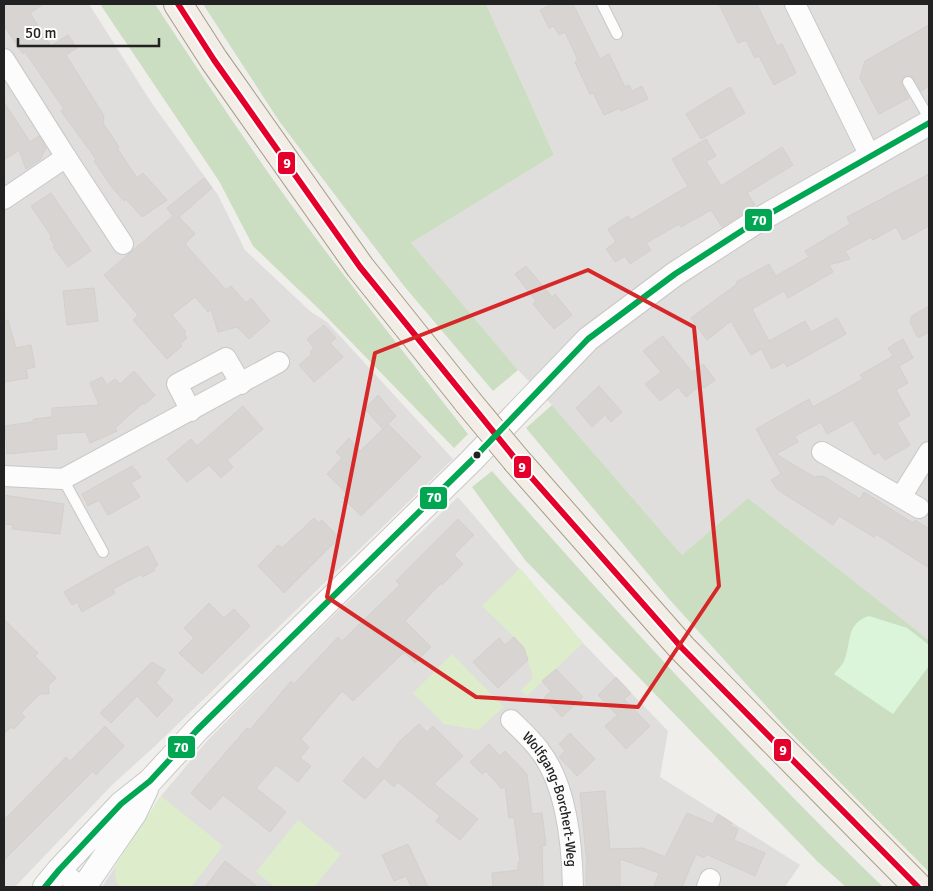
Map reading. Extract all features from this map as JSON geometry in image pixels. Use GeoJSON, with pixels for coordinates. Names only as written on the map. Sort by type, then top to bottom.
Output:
{"type":"FeatureCollection","features":[{"type":"Feature","properties":{"kind":"main road"},"geometry":{"type":"LineString","coordinates":[[178,4],[214,60],[360,267],[517,461],[682,648],[918,887]]}},
{"type":"Feature","properties":{"kind":"street"},"geometry":{"type":"LineString","coordinates":[[796,4],[870,156]]}},
{"type":"Feature","properties":{"kind":"street"},"geometry":{"type":"LineString","coordinates":[[4,58],[123,244]]}},
{"type":"Feature","properties":{"kind":"street"},"geometry":{"type":"LineString","coordinates":[[150,781],[134,814],[83,887],[52,879],[121,804],[150,781],[197,730],[471,461],[588,339],[674,274],[757,221],[929,123]]}},
{"type":"Feature","properties":{"kind":"street"},"geometry":{"type":"LineString","coordinates":[[4,199],[66,157]]}},
{"type":"Feature","properties":{"kind":"street"},"geometry":{"type":"LineString","coordinates":[[191,411],[177,384],[226,358],[241,384]]}},
{"type":"Feature","properties":{"kind":"street"},"geometry":{"type":"LineString","coordinates":[[4,476],[64,479],[280,362]]}},
{"type":"Feature","properties":{"kind":"street"},"geometry":{"type":"LineString","coordinates":[[822,452],[919,508]]}},
{"type":"Feature","properties":{"kind":"street"},"geometry":{"type":"LineString","coordinates":[[901,497],[929,452]]}},
{"type":"Feature","properties":{"kind":"street","name":"Wolfgang-Borchert-Weg"},"geometry":{"type":"LineString","coordinates":[[511,720],[541,752],[559,786],[568,822],[573,887]]}},
{"type":"Feature","properties":{"kind":"lane"},"geometry":{"type":"LineString","coordinates":[[602,4],[617,34]]}},
{"type":"Feature","properties":{"kind":"lane"},"geometry":{"type":"LineString","coordinates":[[908,82],[929,118]]}},
{"type":"Feature","properties":{"kind":"lane"},"geometry":{"type":"LineString","coordinates":[[64,479],[103,552]]}},
{"type":"Feature","properties":{"kind":"highlighted area"},"geometry":{"type":"Polygon","coordinates":[[[588,270],[694,327],[719,586],[638,707],[476,697],[327,597],[375,353],[588,270]]]}},
{"type":"Feature","properties":{"kind":"shaded area"},"geometry":{"type":"Polygon","coordinates":[[[4,4],[89,4],[151,102],[218,195],[245,250],[311,312],[327,322],[453,459],[154,747],[112,785],[15,887],[4,887],[4,4]]]}},
{"type":"Feature","properties":{"kind":"shaded area"},"geometry":{"type":"Polygon","coordinates":[[[486,4],[929,4],[929,640],[748,498],[682,555],[552,405],[518,370],[411,243],[554,155],[486,4]]]}},
{"type":"Feature","properties":{"kind":"shaded area"},"geometry":{"type":"Polygon","coordinates":[[[458,497],[583,643],[668,731],[660,777],[800,865],[785,887],[102,887],[161,796],[208,740],[289,658],[458,497]]]}},
{"type":"Feature","properties":{"kind":"green space"},"geometry":{"type":"Polygon","coordinates":[[[100,4],[155,4],[287,199],[468,434],[454,448],[321,311],[253,246],[219,181],[100,4]]]}},
{"type":"Feature","properties":{"kind":"green space"},"geometry":{"type":"Polygon","coordinates":[[[203,4],[486,4],[554,155],[411,243],[518,370],[493,391],[404,286],[279,121],[203,4]]]}},
{"type":"Feature","properties":{"kind":"green space"},"geometry":{"type":"Polygon","coordinates":[[[552,405],[682,555],[748,498],[929,640],[929,872],[785,727],[669,599],[526,428],[552,405]]]}},
{"type":"Feature","properties":{"kind":"green space"},"geometry":{"type":"Polygon","coordinates":[[[492,471],[683,683],[883,887],[846,887],[818,862],[525,560],[472,487],[492,471]]]}},
{"type":"Feature","properties":{"kind":"green space"},"geometry":{"type":"Polygon","coordinates":[[[520,568],[583,643],[527,696],[521,690],[533,678],[524,647],[482,606],[520,568]]]}},
{"type":"Feature","properties":{"kind":"green space"},"geometry":{"type":"Polygon","coordinates":[[[869,616],[907,628],[929,645],[929,666],[893,714],[834,674],[844,661],[850,634],[856,624],[861,619],[869,616]]]}},
{"type":"Feature","properties":{"kind":"green space"},"geometry":{"type":"Polygon","coordinates":[[[452,654],[504,707],[478,730],[444,724],[413,693],[452,654]]]}},
{"type":"Feature","properties":{"kind":"green space"},"geometry":{"type":"Polygon","coordinates":[[[161,796],[223,846],[191,887],[120,887],[115,875],[117,863],[161,796]]]}},
{"type":"Feature","properties":{"kind":"green space"},"geometry":{"type":"Polygon","coordinates":[[[298,820],[341,854],[314,887],[275,887],[256,872],[298,820]]]}},
{"type":"Feature","properties":{"kind":"building"},"geometry":{"type":"Polygon","coordinates":[[[4,4],[43,4],[30,13],[51,46],[68,35],[77,48],[66,55],[104,116],[103,123],[119,147],[117,148],[137,178],[143,173],[167,200],[142,217],[111,186],[94,161],[96,159],[61,111],[64,109],[25,52],[23,54],[4,26],[4,4]]]}},
{"type":"Feature","properties":{"kind":"building"},"geometry":{"type":"Polygon","coordinates":[[[552,4],[573,4],[600,59],[609,54],[625,87],[629,85],[632,91],[642,86],[648,99],[621,111],[620,108],[604,115],[593,93],[590,94],[575,62],[578,60],[565,32],[559,35],[554,26],[549,28],[540,10],[552,4]]]}},
{"type":"Feature","properties":{"kind":"building"},"geometry":{"type":"Polygon","coordinates":[[[719,4],[757,4],[777,46],[782,44],[796,73],[774,85],[759,56],[755,58],[746,40],[738,43],[719,4]]]}},
{"type":"Feature","properties":{"kind":"building"},"geometry":{"type":"Polygon","coordinates":[[[929,25],[929,86],[921,91],[912,76],[905,76],[901,83],[909,98],[879,114],[860,78],[865,61],[929,25]]]}},
{"type":"Feature","properties":{"kind":"building"},"geometry":{"type":"Polygon","coordinates":[[[730,87],[745,113],[701,139],[686,114],[730,87]]]}},
{"type":"Feature","properties":{"kind":"building"},"geometry":{"type":"Polygon","coordinates":[[[4,102],[30,142],[39,136],[46,148],[40,160],[26,169],[19,150],[4,160],[4,102]]]}},
{"type":"Feature","properties":{"kind":"building"},"geometry":{"type":"Polygon","coordinates":[[[706,139],[716,156],[706,161],[721,186],[782,147],[793,165],[747,193],[755,205],[722,227],[711,210],[681,227],[679,224],[646,243],[651,250],[630,264],[625,256],[615,262],[606,249],[616,242],[608,229],[628,216],[631,220],[688,186],[672,159],[706,139]]]}},
{"type":"Feature","properties":{"kind":"building"},"geometry":{"type":"Polygon","coordinates":[[[929,174],[929,226],[903,240],[896,227],[873,240],[871,237],[845,251],[850,259],[829,265],[833,272],[788,298],[784,291],[752,309],[769,341],[805,321],[811,332],[837,318],[846,334],[787,367],[784,362],[772,369],[761,349],[751,355],[731,321],[707,340],[691,318],[737,284],[736,282],[769,264],[776,276],[809,257],[805,251],[850,224],[847,217],[929,174]]]}},
{"type":"Feature","properties":{"kind":"building"},"geometry":{"type":"Polygon","coordinates":[[[204,178],[212,188],[179,217],[195,234],[185,244],[226,290],[231,286],[246,303],[251,298],[270,321],[249,339],[237,327],[218,332],[211,309],[208,312],[195,297],[172,315],[186,332],[184,334],[187,338],[180,344],[182,346],[167,359],[133,320],[138,315],[104,275],[173,216],[167,208],[204,178]]]}},
{"type":"Feature","properties":{"kind":"building"},"geometry":{"type":"Polygon","coordinates":[[[51,193],[91,251],[68,267],[53,247],[55,246],[50,238],[52,237],[31,206],[51,193]]]}},
{"type":"Feature","properties":{"kind":"building"},"geometry":{"type":"Polygon","coordinates":[[[526,266],[552,297],[555,294],[572,315],[554,329],[533,304],[536,301],[515,274],[526,266]]]}},
{"type":"Feature","properties":{"kind":"building"},"geometry":{"type":"Polygon","coordinates":[[[94,288],[98,321],[67,325],[63,291],[94,288]]]}},
{"type":"Feature","properties":{"kind":"building"},"geometry":{"type":"Polygon","coordinates":[[[929,306],[929,332],[918,338],[910,322],[912,316],[929,306]]]}},
{"type":"Feature","properties":{"kind":"building"},"geometry":{"type":"Polygon","coordinates":[[[8,320],[16,348],[31,345],[35,367],[26,369],[28,378],[4,382],[4,321],[8,320]]]}},
{"type":"Feature","properties":{"kind":"building"},"geometry":{"type":"Polygon","coordinates":[[[324,325],[336,338],[330,343],[343,357],[314,382],[299,365],[312,354],[310,352],[314,348],[307,339],[324,325]]]}},
{"type":"Feature","properties":{"kind":"building"},"geometry":{"type":"Polygon","coordinates":[[[663,336],[692,372],[703,364],[715,380],[704,388],[701,385],[686,397],[678,387],[660,401],[645,384],[661,372],[643,351],[663,336]]]}},
{"type":"Feature","properties":{"kind":"building"},"geometry":{"type":"Polygon","coordinates":[[[903,339],[913,358],[899,366],[908,383],[896,390],[910,415],[897,423],[910,445],[885,460],[879,452],[874,455],[853,420],[827,434],[821,422],[795,436],[798,442],[776,454],[814,477],[823,476],[860,499],[864,492],[913,523],[915,520],[929,529],[929,568],[876,534],[874,537],[839,516],[833,525],[778,490],[771,480],[781,474],[756,429],[809,399],[813,407],[863,379],[860,375],[893,356],[888,348],[903,339]]]}},
{"type":"Feature","properties":{"kind":"building"},"geometry":{"type":"Polygon","coordinates":[[[134,371],[155,395],[115,428],[117,431],[90,443],[86,432],[56,434],[57,449],[7,454],[5,426],[52,417],[52,408],[99,405],[90,383],[102,377],[107,385],[115,379],[120,384],[134,371]]]}},
{"type":"Feature","properties":{"kind":"building"},"geometry":{"type":"Polygon","coordinates":[[[599,386],[622,412],[611,422],[605,415],[592,427],[576,408],[599,386]]]}},
{"type":"Feature","properties":{"kind":"building"},"geometry":{"type":"Polygon","coordinates":[[[378,395],[396,416],[388,424],[421,457],[361,516],[343,498],[347,494],[327,474],[342,458],[336,452],[349,438],[360,451],[383,429],[365,409],[378,395]]]}},
{"type":"Feature","properties":{"kind":"building"},"geometry":{"type":"Polygon","coordinates":[[[243,406],[263,429],[227,460],[233,467],[221,478],[209,465],[187,482],[167,459],[191,439],[197,446],[243,406]]]}},
{"type":"Feature","properties":{"kind":"building"},"geometry":{"type":"Polygon","coordinates":[[[132,466],[141,477],[131,483],[140,497],[108,515],[99,500],[88,506],[82,494],[132,466]]]}},
{"type":"Feature","properties":{"kind":"building"},"geometry":{"type":"Polygon","coordinates":[[[4,495],[64,504],[60,534],[12,529],[13,525],[4,524],[4,495]]]}},
{"type":"Feature","properties":{"kind":"building"},"geometry":{"type":"Polygon","coordinates":[[[314,518],[318,523],[322,520],[339,538],[284,593],[258,566],[278,545],[282,548],[314,518]]]}},
{"type":"Feature","properties":{"kind":"building"},"geometry":{"type":"Polygon","coordinates":[[[458,519],[474,535],[454,555],[463,564],[442,585],[441,583],[405,621],[431,647],[415,663],[405,653],[402,654],[353,701],[342,691],[301,739],[309,747],[300,758],[311,766],[298,782],[276,765],[256,788],[286,812],[270,832],[223,795],[210,810],[191,793],[247,728],[250,730],[291,681],[294,684],[338,637],[342,641],[400,585],[396,581],[458,519]]]}},
{"type":"Feature","properties":{"kind":"building"},"geometry":{"type":"Polygon","coordinates":[[[148,546],[158,565],[154,568],[155,570],[143,577],[141,574],[113,589],[115,593],[82,612],[77,602],[72,605],[64,592],[148,546]]]}},
{"type":"Feature","properties":{"kind":"building"},"geometry":{"type":"Polygon","coordinates":[[[209,603],[224,618],[234,609],[250,626],[202,674],[179,653],[194,638],[184,628],[209,603]]]}},
{"type":"Feature","properties":{"kind":"building"},"geometry":{"type":"Polygon","coordinates":[[[4,619],[38,653],[35,656],[56,678],[48,686],[49,694],[40,694],[21,713],[25,717],[14,729],[11,727],[4,734],[4,619]]]}},
{"type":"Feature","properties":{"kind":"building"},"geometry":{"type":"Polygon","coordinates":[[[514,637],[524,648],[528,660],[498,688],[473,662],[499,638],[505,645],[514,637]]]}},
{"type":"Feature","properties":{"kind":"building"},"geometry":{"type":"Polygon","coordinates":[[[152,662],[165,670],[156,683],[173,700],[157,717],[137,696],[111,723],[100,713],[152,662]]]}},
{"type":"Feature","properties":{"kind":"building"},"geometry":{"type":"Polygon","coordinates":[[[556,669],[583,697],[562,717],[544,698],[551,691],[542,681],[556,669]]]}},
{"type":"Feature","properties":{"kind":"building"},"geometry":{"type":"Polygon","coordinates":[[[616,677],[631,693],[624,699],[650,726],[626,749],[605,726],[617,715],[598,695],[616,677]]]}},
{"type":"Feature","properties":{"kind":"building"},"geometry":{"type":"Polygon","coordinates":[[[419,724],[427,732],[433,726],[463,756],[434,784],[478,819],[460,840],[436,821],[440,816],[398,782],[394,787],[384,778],[365,799],[343,781],[363,757],[378,770],[400,741],[419,724]]]}},
{"type":"Feature","properties":{"kind":"building"},"geometry":{"type":"Polygon","coordinates":[[[105,726],[124,746],[96,775],[93,771],[4,860],[4,820],[66,757],[70,761],[105,726]]]}},
{"type":"Feature","properties":{"kind":"building"},"geometry":{"type":"Polygon","coordinates":[[[570,733],[595,759],[577,776],[559,757],[565,751],[559,744],[570,733]]]}},
{"type":"Feature","properties":{"kind":"building"},"geometry":{"type":"Polygon","coordinates":[[[489,744],[500,756],[505,751],[527,774],[532,814],[542,813],[546,845],[542,846],[543,887],[493,887],[492,873],[518,870],[518,863],[520,862],[514,817],[509,818],[505,786],[502,789],[486,771],[482,774],[470,762],[489,744]]]}},
{"type":"Feature","properties":{"kind":"building"},"geometry":{"type":"Polygon","coordinates":[[[605,791],[610,849],[643,848],[665,857],[687,813],[713,824],[718,814],[732,823],[730,826],[738,829],[734,840],[765,853],[755,876],[706,854],[704,858],[696,854],[682,887],[654,887],[659,873],[620,859],[620,886],[586,887],[587,865],[580,793],[605,791]]]}},
{"type":"Feature","properties":{"kind":"building"},"geometry":{"type":"Polygon","coordinates":[[[408,844],[428,887],[411,887],[406,876],[394,881],[382,855],[408,844]]]}},
{"type":"Feature","properties":{"kind":"building"},"geometry":{"type":"Polygon","coordinates":[[[225,861],[258,887],[205,887],[225,861]]]}},
{"type":"Feature","properties":{"kind":"transit line","name":"9"},"geometry":{"type":"LineString","coordinates":[[178,4],[214,60],[360,267],[517,461],[682,648],[918,887]]}},
{"type":"Feature","properties":{"kind":"transit line","name":"70"},"geometry":{"type":"LineString","coordinates":[[45,887],[121,804],[150,781],[197,730],[471,461],[588,339],[675,274],[757,221],[929,123]]}}]}
